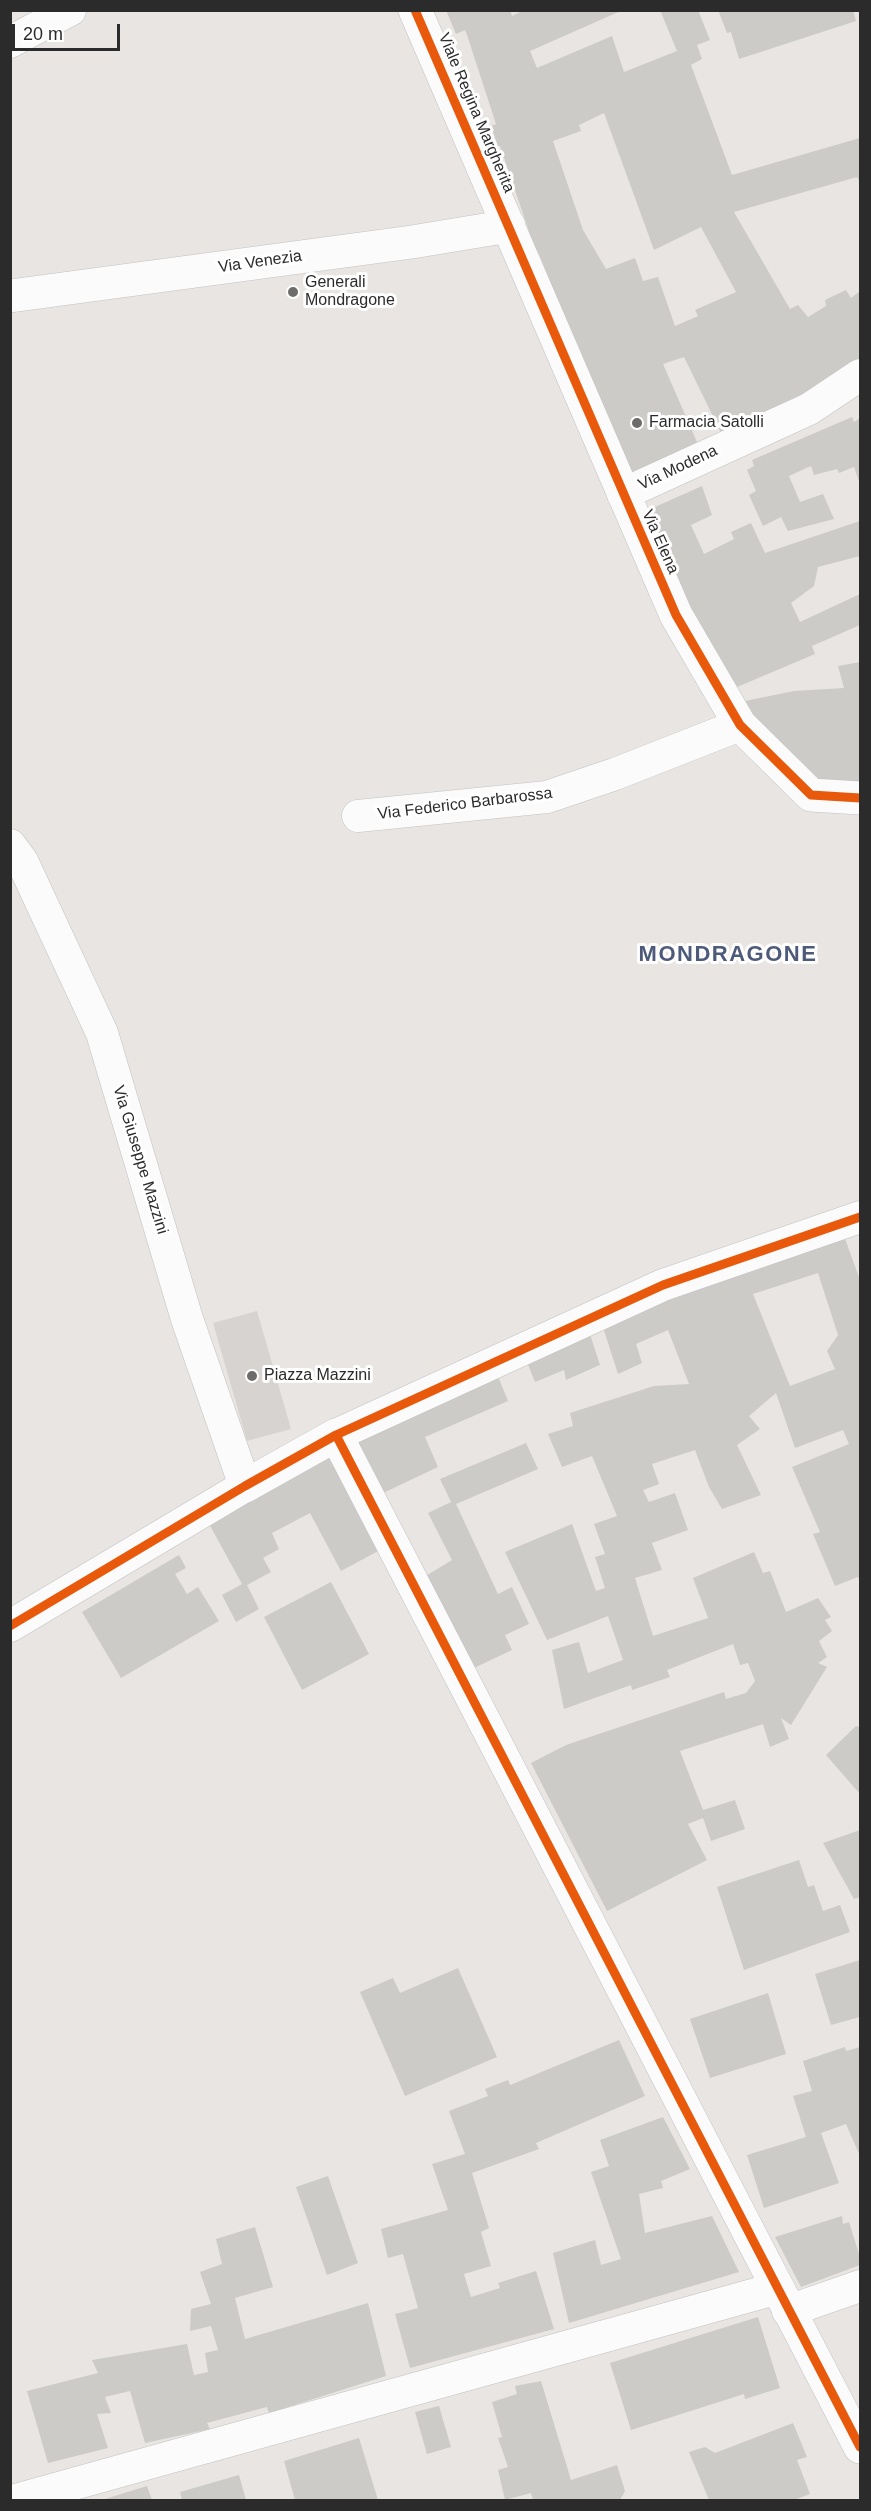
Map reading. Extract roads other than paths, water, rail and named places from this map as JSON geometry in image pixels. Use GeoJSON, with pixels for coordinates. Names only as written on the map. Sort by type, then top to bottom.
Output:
{"type":"FeatureCollection","features":[{"type":"Feature","properties":{"kind":"street"},"geometry":{"type":"LineString","coordinates":[[10,42],[70,10]]}},
{"type":"Feature","properties":{"kind":"street","name":"Viale Regina Margherita"},"geometry":{"type":"LineString","coordinates":[[416,10],[509,226]]}},
{"type":"Feature","properties":{"kind":"street","name":"Via Venezia"},"geometry":{"type":"LineString","coordinates":[[10,296],[509,226]]}},
{"type":"Feature","properties":{"kind":"street","name":"Via Elena"},"geometry":{"type":"LineString","coordinates":[[509,226],[622,494],[676,615],[740,725],[811,795],[861,798]]}},
{"type":"Feature","properties":{"kind":"street","name":"Via Modena"},"geometry":{"type":"LineString","coordinates":[[622,494],[809,409],[861,375]]}},
{"type":"Feature","properties":{"kind":"street","name":"Via Federico Barbarossa"},"geometry":{"type":"LineString","coordinates":[[358,816],[547,797],[615,774],[740,725]]}},
{"type":"Feature","properties":{"kind":"street","name":"Via Giuseppe Mazzini"},"geometry":{"type":"LineString","coordinates":[[10,845],[22,861],[102,1033],[187,1319],[245,1486]]}},
{"type":"Feature","properties":{"kind":"street"},"geometry":{"type":"LineString","coordinates":[[10,1626],[245,1486],[336,1435],[663,1285],[861,1216]]}},
{"type":"Feature","properties":{"kind":"street"},"geometry":{"type":"LineString","coordinates":[[336,1435],[861,2447]]}},
{"type":"Feature","properties":{"kind":"street"},"geometry":{"type":"LineString","coordinates":[[16,2500],[783,2300],[861,2286]]}},
{"type":"Feature","properties":{"kind":"place","name":"Generali Mondragone"},"geometry":{"type":"Point","coordinates":[293,292]}},
{"type":"Feature","properties":{"kind":"place","name":"Farmacia Satolli"},"geometry":{"type":"Point","coordinates":[637,423]}},
{"type":"Feature","properties":{"kind":"place","name":"Piazza Mazzini"},"geometry":{"type":"Point","coordinates":[252,1376]}},
{"type":"Feature","properties":{"kind":"district","name":"MONDRAGONE"},"geometry":{"type":"Point","coordinates":[728,955]}}]}
